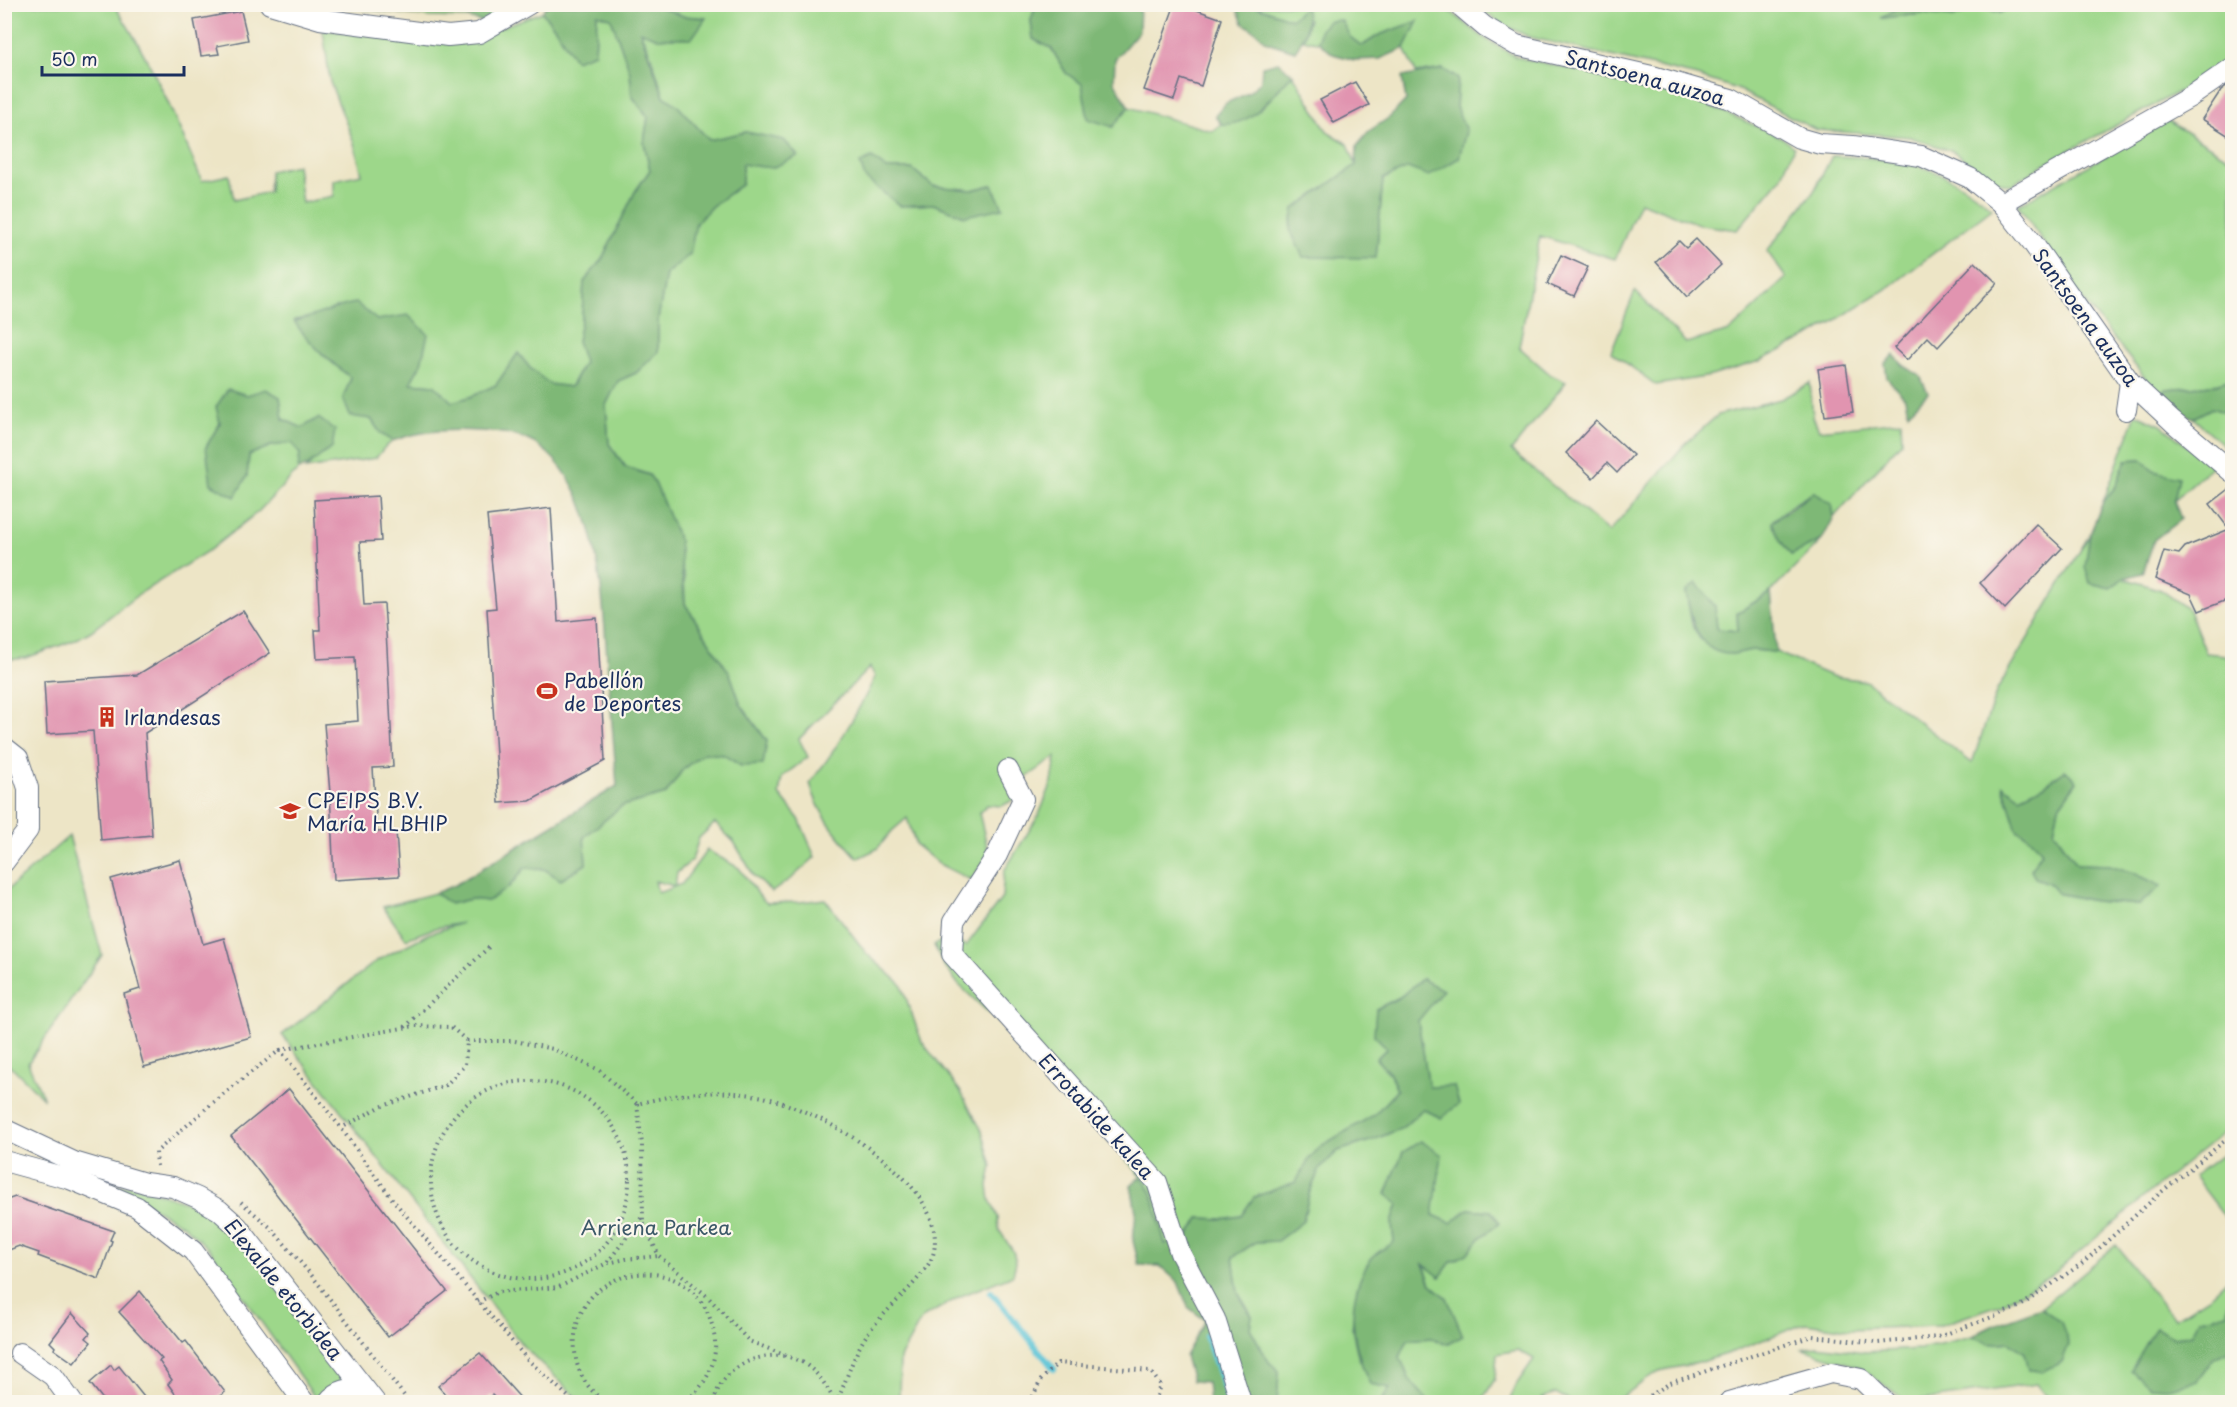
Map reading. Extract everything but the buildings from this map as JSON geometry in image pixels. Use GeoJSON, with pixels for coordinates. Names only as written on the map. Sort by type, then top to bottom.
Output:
{"type":"FeatureCollection","features":[{"type":"Feature","properties":{"kind":"street"},"geometry":{"type":"LineString","coordinates":[[270,4],[320,19],[448,36],[479,33],[530,4]]}},
{"type":"Feature","properties":{"kind":"street","name":"Santsoena auzoa"},"geometry":{"type":"LineString","coordinates":[[1458,4],[1485,27],[1516,45],[1656,77],[1731,99],[1799,138],[1821,144],[1853,146],[1921,156],[1970,178],[2001,203],[2032,242],[2130,382],[2232,472]]}},
{"type":"Feature","properties":{"kind":"street"},"geometry":{"type":"LineString","coordinates":[[2001,203],[2190,97],[2232,68]]}},
{"type":"Feature","properties":{"kind":"street"},"geometry":{"type":"LineString","coordinates":[[2126,410],[2130,382]]}},
{"type":"Feature","properties":{"kind":"street"},"geometry":{"type":"LineString","coordinates":[[4,747],[18,758],[28,788],[28,830],[4,862]]}},
{"type":"Feature","properties":{"kind":"street","name":"Errotabide kalea"},"geometry":{"type":"LineString","coordinates":[[1008,770],[1023,799],[997,855],[954,921],[952,954],[1157,1182],[1180,1253],[1215,1319],[1241,1402]]}},
{"type":"Feature","properties":{"kind":"street","name":"Elexalde etorbidea"},"geometry":{"type":"LineString","coordinates":[[5,1135],[74,1162],[151,1176],[219,1210],[238,1227],[370,1396]]}},
{"type":"Feature","properties":{"kind":"street"},"geometry":{"type":"LineString","coordinates":[[4,1161],[70,1179],[137,1207],[193,1251],[304,1402]]}},
{"type":"Feature","properties":{"kind":"street"},"geometry":{"type":"LineString","coordinates":[[20,1353],[53,1376],[72,1402]]}},
{"type":"Feature","properties":{"kind":"street"},"geometry":{"type":"LineString","coordinates":[[1729,1402],[1831,1373],[1861,1379],[1885,1402]]}},
{"type":"Feature","properties":{"kind":"street"},"geometry":{"type":"LineString","coordinates":[[328,1402],[334,1394],[349,1388],[370,1396]]}},
{"type":"Feature","properties":{"kind":"path"},"geometry":{"type":"LineString","coordinates":[[404,1028],[491,945]]}},
{"type":"Feature","properties":{"kind":"path"},"geometry":{"type":"LineString","coordinates":[[151,1176],[156,1152],[211,1103],[280,1050],[414,1026],[451,1027],[467,1041],[515,1041],[553,1049],[598,1070],[637,1104],[642,1144],[642,1222],[659,1256],[707,1296],[749,1341],[802,1362],[815,1371],[826,1383],[836,1402]]}},
{"type":"Feature","properties":{"kind":"path"},"geometry":{"type":"LineString","coordinates":[[341,1128],[380,1107],[446,1085],[465,1065],[467,1041]]}},
{"type":"Feature","properties":{"kind":"path"},"geometry":{"type":"LineString","coordinates":[[280,1050],[393,1200],[478,1302],[527,1359],[574,1402]]}},
{"type":"Feature","properties":{"kind":"path"},"geometry":{"type":"LineString","coordinates":[[524,1080],[550,1082],[574,1091],[597,1105],[614,1125],[631,1174],[629,1200],[619,1225],[605,1247],[585,1264],[560,1276],[532,1281],[504,1276],[477,1266],[457,1247],[440,1224],[432,1197],[431,1169],[439,1142],[453,1117],[473,1098],[499,1086],[524,1080]]}},
{"type":"Feature","properties":{"kind":"path"},"geometry":{"type":"LineString","coordinates":[[637,1104],[692,1093],[725,1092],[763,1097],[802,1109],[841,1128],[877,1154],[907,1182],[924,1205],[934,1228],[934,1252],[922,1275],[887,1309],[866,1336],[836,1402]]}},
{"type":"Feature","properties":{"kind":"path"},"geometry":{"type":"LineString","coordinates":[[1640,1402],[1670,1383],[1812,1336],[1878,1343],[1938,1337],[2019,1307],[2084,1262],[2159,1194],[2232,1136]]}},
{"type":"Feature","properties":{"kind":"path"},"geometry":{"type":"LineString","coordinates":[[237,1200],[271,1228],[313,1277],[409,1402]]}},
{"type":"Feature","properties":{"kind":"path"},"geometry":{"type":"LineString","coordinates":[[607,1263],[642,1216]]}},
{"type":"Feature","properties":{"kind":"path"},"geometry":{"type":"LineString","coordinates":[[478,1302],[498,1292],[559,1287],[607,1263],[626,1258],[659,1256]]}},
{"type":"Feature","properties":{"kind":"path"},"geometry":{"type":"LineString","coordinates":[[607,1402],[601,1400],[587,1384],[578,1366],[574,1346],[576,1326],[580,1313],[591,1297],[606,1284],[623,1275],[641,1272],[670,1276],[691,1288],[705,1305],[713,1324],[716,1346],[711,1367],[701,1386],[682,1402]]}},
{"type":"Feature","properties":{"kind":"path"},"geometry":{"type":"LineString","coordinates":[[714,1402],[725,1378],[741,1364],[761,1356],[782,1356],[802,1362]]}},
{"type":"Feature","properties":{"kind":"path"},"geometry":{"type":"LineString","coordinates":[[1030,1402],[1041,1380],[1058,1363],[1150,1371],[1160,1384],[1156,1400],[1152,1402]]}},
{"type":"Feature","properties":{"kind":"green space"},"geometry":{"type":"Polygon","coordinates":[[[659,4],[660,7],[683,16],[706,18],[692,38],[658,38],[640,31],[664,96],[677,105],[709,140],[746,132],[784,140],[798,156],[772,168],[742,164],[742,184],[712,206],[696,223],[690,254],[666,274],[658,319],[658,352],[636,373],[618,381],[606,405],[609,444],[625,467],[649,475],[655,483],[679,540],[685,604],[730,674],[741,705],[767,741],[763,765],[741,766],[724,755],[704,753],[683,769],[666,794],[622,806],[584,837],[586,864],[561,880],[544,869],[525,868],[509,887],[488,901],[471,899],[450,904],[435,893],[455,885],[617,786],[604,615],[595,550],[587,519],[576,491],[560,466],[540,447],[526,439],[487,431],[457,430],[424,432],[393,441],[381,434],[371,419],[350,416],[343,398],[351,378],[313,344],[294,321],[356,303],[377,320],[408,315],[428,334],[421,364],[410,383],[434,385],[452,402],[470,397],[496,385],[518,353],[530,368],[549,384],[571,387],[584,362],[577,341],[582,316],[584,282],[602,259],[635,192],[650,170],[644,142],[648,117],[632,96],[630,72],[611,18],[597,14],[595,53],[575,60],[542,12],[547,5],[659,4]]]}},
{"type":"Feature","properties":{"kind":"green space"},"geometry":{"type":"Polygon","coordinates":[[[2014,4],[2232,5],[2232,56],[2180,91],[2046,163],[2012,185],[1994,181],[1954,152],[1910,137],[1816,130],[1737,89],[1697,76],[1529,37],[1500,23],[1475,5],[1902,5],[1882,18],[1923,14],[1956,17],[1979,7],[2000,13],[2014,4]]]}},
{"type":"Feature","properties":{"kind":"green space"},"geometry":{"type":"Polygon","coordinates":[[[5,5],[114,5],[152,69],[202,181],[229,175],[234,200],[269,192],[270,171],[297,165],[302,203],[334,196],[334,180],[362,174],[354,143],[330,82],[323,30],[458,43],[542,12],[555,28],[595,53],[597,14],[611,18],[630,72],[632,96],[648,117],[644,142],[650,170],[635,192],[602,259],[584,282],[582,316],[577,341],[584,362],[570,387],[549,384],[530,368],[518,353],[496,385],[470,397],[452,402],[434,385],[410,383],[421,364],[377,320],[337,307],[314,317],[294,320],[323,355],[351,378],[343,398],[371,419],[381,434],[393,441],[376,458],[306,469],[315,457],[332,448],[302,428],[283,419],[280,397],[220,423],[206,447],[247,476],[249,455],[271,446],[292,443],[300,454],[298,470],[259,511],[211,549],[139,594],[91,631],[75,640],[26,658],[5,660],[4,220],[10,214],[4,172],[5,5]]]}},
{"type":"Feature","properties":{"kind":"green space"},"geometry":{"type":"Polygon","coordinates":[[[325,5],[473,5],[468,18],[429,17],[325,5]]]}},
{"type":"Feature","properties":{"kind":"green space"},"geometry":{"type":"Polygon","coordinates":[[[473,5],[505,5],[482,22],[468,18],[473,5]]]}},
{"type":"Feature","properties":{"kind":"green space","name":"Arriena Parkea"},"geometry":{"type":"Polygon","coordinates":[[[659,5],[1036,5],[1031,20],[1033,39],[1051,48],[1066,73],[1082,84],[1085,96],[1112,127],[1129,107],[1212,131],[1221,124],[1244,120],[1253,115],[1293,74],[1327,131],[1348,144],[1356,165],[1294,209],[1303,257],[1376,257],[1383,179],[1408,168],[1466,131],[1456,107],[1458,79],[1443,69],[1416,73],[1405,48],[1417,22],[1379,35],[1362,46],[1350,37],[1341,20],[1320,30],[1318,42],[1303,40],[1309,19],[1291,19],[1255,6],[1234,5],[1442,5],[1484,38],[1516,57],[1648,86],[1701,102],[1781,137],[1794,147],[1781,178],[1737,230],[1701,225],[1640,202],[1615,259],[1540,236],[1519,347],[1551,375],[1566,382],[1511,451],[1609,532],[1684,445],[1718,415],[1781,399],[1810,383],[1813,417],[1819,430],[1901,421],[1902,441],[1834,517],[1832,505],[1814,492],[1792,505],[1772,521],[1791,555],[1822,540],[1771,592],[1737,613],[1738,631],[1717,629],[1715,606],[1686,592],[1692,624],[1700,639],[1731,654],[1752,650],[1776,652],[1831,676],[1866,681],[1972,763],[1997,690],[2090,534],[2086,567],[2110,588],[2124,578],[2161,590],[2189,610],[2206,653],[2225,655],[2232,661],[2232,1126],[2051,1276],[1999,1305],[1938,1326],[1848,1329],[1806,1323],[1735,1351],[1698,1363],[1659,1371],[1623,1396],[1609,1402],[1572,1402],[1556,1393],[1542,1398],[1550,1402],[1509,1402],[1516,1385],[1534,1359],[1518,1350],[1497,1354],[1495,1379],[1481,1402],[1429,1402],[1409,1379],[1400,1357],[1408,1340],[1431,1338],[1448,1344],[1462,1336],[1447,1298],[1431,1284],[1423,1262],[1440,1277],[1451,1262],[1467,1254],[1481,1237],[1500,1223],[1491,1211],[1468,1209],[1451,1223],[1433,1215],[1403,1152],[1386,1194],[1398,1204],[1392,1223],[1394,1242],[1357,1288],[1352,1329],[1359,1360],[1391,1388],[1381,1402],[1277,1402],[1279,1371],[1269,1362],[1250,1328],[1252,1316],[1238,1293],[1233,1257],[1256,1242],[1277,1241],[1303,1221],[1309,1194],[1320,1168],[1338,1151],[1402,1128],[1423,1109],[1429,1088],[1418,1021],[1422,979],[1400,997],[1376,1009],[1387,1048],[1376,1059],[1390,1074],[1397,1090],[1374,1115],[1321,1146],[1309,1159],[1296,1182],[1254,1197],[1241,1216],[1221,1219],[1199,1218],[1189,1235],[1165,1244],[1152,1193],[1141,1176],[1012,1035],[958,984],[943,964],[934,945],[949,937],[966,946],[1002,898],[1004,871],[1039,815],[1052,782],[1056,757],[1020,782],[1015,799],[1002,806],[987,805],[979,813],[989,854],[971,880],[939,864],[916,845],[907,818],[877,849],[858,858],[823,814],[810,783],[837,745],[868,691],[875,677],[870,667],[799,739],[808,757],[782,777],[779,794],[799,819],[815,857],[772,892],[754,876],[734,842],[715,823],[699,838],[692,860],[677,873],[675,886],[655,881],[658,893],[682,884],[707,850],[739,868],[767,903],[825,899],[867,954],[901,984],[922,1042],[960,1091],[982,1131],[992,1166],[988,1186],[990,1200],[998,1217],[999,1230],[1013,1251],[1016,1262],[1013,1275],[961,1296],[922,1318],[900,1358],[899,1397],[901,1402],[584,1402],[523,1346],[282,1035],[378,960],[428,934],[462,923],[435,928],[406,939],[383,907],[435,893],[450,904],[471,899],[488,901],[509,887],[525,868],[544,869],[586,864],[584,837],[622,806],[666,794],[683,769],[704,753],[724,755],[741,766],[767,741],[741,705],[730,674],[685,604],[684,576],[665,509],[655,483],[649,475],[626,467],[609,444],[606,405],[618,381],[636,373],[658,352],[658,319],[666,274],[690,254],[695,223],[712,206],[742,184],[742,164],[772,167],[746,132],[709,140],[677,105],[664,96],[640,30],[706,18],[683,16],[659,5]],[[872,158],[900,206],[933,204],[965,216],[991,185],[972,190],[933,186],[912,169],[887,169],[872,158]],[[2065,770],[2043,786],[2020,797],[2003,786],[2017,830],[2033,840],[2042,852],[2031,868],[2035,877],[2049,883],[2057,893],[2094,901],[2139,905],[2110,865],[2077,864],[2054,831],[2059,806],[2077,781],[2065,770]]]}},
{"type":"Feature","properties":{"kind":"green space"},"geometry":{"type":"Polygon","coordinates":[[[1036,5],[1140,5],[1139,31],[1115,59],[1114,81],[1129,107],[1113,127],[1088,119],[1082,84],[1066,73],[1051,48],[1033,39],[1031,20],[1036,5]]]}},
{"type":"Feature","properties":{"kind":"green space"},"geometry":{"type":"Polygon","coordinates":[[[1902,5],[2014,5],[2000,13],[1979,7],[1956,17],[1923,14],[1881,18],[1902,5]]]}},
{"type":"Feature","properties":{"kind":"green space"},"geometry":{"type":"Polygon","coordinates":[[[1236,6],[1255,6],[1291,19],[1305,7],[1306,30],[1295,51],[1267,42],[1243,23],[1236,6]]]}},
{"type":"Feature","properties":{"kind":"green space"},"geometry":{"type":"Polygon","coordinates":[[[1341,20],[1350,37],[1362,46],[1379,35],[1418,21],[1405,48],[1380,59],[1354,60],[1333,54],[1318,42],[1320,30],[1328,21],[1341,20]]]}},
{"type":"Feature","properties":{"kind":"green space"},"geometry":{"type":"Polygon","coordinates":[[[1278,62],[1293,74],[1252,115],[1233,124],[1221,124],[1215,116],[1226,103],[1248,93],[1261,81],[1262,66],[1278,62]]]}},
{"type":"Feature","properties":{"kind":"green space"},"geometry":{"type":"Polygon","coordinates":[[[1443,69],[1458,79],[1456,107],[1466,131],[1459,158],[1429,176],[1408,168],[1383,179],[1376,258],[1303,257],[1290,230],[1294,209],[1356,165],[1357,146],[1369,131],[1390,117],[1406,100],[1402,77],[1443,69]]]}},
{"type":"Feature","properties":{"kind":"green space"},"geometry":{"type":"Polygon","coordinates":[[[2168,121],[2232,160],[2232,379],[2213,385],[2166,389],[2157,393],[2076,291],[2018,205],[2168,121]]]}},
{"type":"Feature","properties":{"kind":"green space"},"geometry":{"type":"Polygon","coordinates":[[[1832,156],[1898,161],[1936,172],[1955,181],[1992,208],[1891,286],[1812,335],[1760,361],[1711,376],[1656,385],[1611,352],[1635,291],[1686,343],[1730,331],[1786,278],[1767,251],[1814,191],[1832,156]]]}},
{"type":"Feature","properties":{"kind":"green space"},"geometry":{"type":"Polygon","coordinates":[[[872,158],[887,169],[912,169],[933,186],[972,190],[992,185],[1003,208],[965,216],[933,204],[900,206],[865,178],[860,163],[872,158]]]}},
{"type":"Feature","properties":{"kind":"green space"},"geometry":{"type":"Polygon","coordinates":[[[1894,355],[1903,365],[1920,376],[1928,393],[1908,413],[1905,398],[1887,378],[1885,363],[1894,355]]]}},
{"type":"Feature","properties":{"kind":"green space"},"geometry":{"type":"Polygon","coordinates":[[[2232,379],[2232,420],[2229,414],[2212,408],[2193,418],[2174,408],[2157,393],[2166,389],[2213,385],[2232,379]]]}},
{"type":"Feature","properties":{"kind":"green space"},"geometry":{"type":"Polygon","coordinates":[[[228,389],[247,395],[266,389],[280,397],[283,419],[302,428],[318,418],[335,430],[332,448],[306,467],[298,470],[300,454],[292,443],[271,446],[249,455],[247,476],[235,497],[211,484],[206,447],[220,423],[216,407],[228,389]]]}},
{"type":"Feature","properties":{"kind":"green space"},"geometry":{"type":"Polygon","coordinates":[[[2212,408],[2229,414],[2232,420],[2232,453],[2193,418],[2212,408]]]}},
{"type":"Feature","properties":{"kind":"green space"},"geometry":{"type":"Polygon","coordinates":[[[2136,414],[2161,425],[2212,466],[2174,500],[2178,477],[2157,472],[2141,459],[2126,460],[2116,486],[2103,502],[2136,414]]]}},
{"type":"Feature","properties":{"kind":"green space"},"geometry":{"type":"Polygon","coordinates":[[[2141,459],[2157,472],[2179,477],[2174,500],[2181,519],[2154,540],[2143,573],[2124,578],[2110,588],[2090,583],[2085,567],[2090,534],[2103,502],[2116,486],[2126,460],[2141,459]]]}},
{"type":"Feature","properties":{"kind":"green space"},"geometry":{"type":"Polygon","coordinates":[[[1814,492],[1832,505],[1834,517],[1822,540],[1791,555],[1780,540],[1772,522],[1814,492]]]}},
{"type":"Feature","properties":{"kind":"green space"},"geometry":{"type":"Polygon","coordinates":[[[1696,583],[1715,606],[1717,629],[1738,631],[1737,613],[1771,592],[1776,652],[1752,650],[1733,654],[1711,649],[1698,634],[1690,613],[1686,592],[1696,583]]]}},
{"type":"Feature","properties":{"kind":"green space"},"geometry":{"type":"Polygon","coordinates":[[[2065,770],[2077,781],[2059,806],[2054,831],[2077,864],[2110,865],[2161,886],[2139,905],[2094,901],[2057,893],[2049,883],[2035,878],[2031,869],[2042,852],[2033,840],[2017,830],[2003,785],[2020,797],[2043,786],[2065,770]]]}},
{"type":"Feature","properties":{"kind":"green space"},"geometry":{"type":"Polygon","coordinates":[[[69,836],[102,955],[28,1063],[44,1099],[5,1063],[5,892],[69,836]]]}},
{"type":"Feature","properties":{"kind":"green space"},"geometry":{"type":"Polygon","coordinates":[[[1422,979],[1443,990],[1418,1021],[1429,1087],[1454,1086],[1459,1104],[1441,1118],[1423,1109],[1402,1128],[1338,1151],[1320,1168],[1309,1194],[1303,1221],[1277,1241],[1256,1242],[1233,1257],[1238,1293],[1252,1316],[1250,1328],[1269,1362],[1279,1371],[1277,1402],[1209,1402],[1207,1382],[1192,1381],[1185,1356],[1205,1320],[1188,1307],[1178,1282],[1160,1266],[1139,1265],[1133,1241],[1136,1212],[1131,1185],[1141,1176],[1152,1193],[1165,1244],[1189,1235],[1199,1218],[1221,1219],[1241,1216],[1254,1197],[1296,1182],[1309,1159],[1321,1146],[1374,1115],[1397,1090],[1390,1074],[1376,1059],[1387,1048],[1374,1035],[1376,1009],[1400,997],[1422,979]]]}},
{"type":"Feature","properties":{"kind":"green space"},"geometry":{"type":"Polygon","coordinates":[[[1421,1141],[1442,1155],[1433,1215],[1451,1223],[1468,1209],[1491,1211],[1500,1223],[1481,1237],[1467,1254],[1451,1262],[1440,1277],[1423,1264],[1431,1284],[1447,1298],[1463,1336],[1448,1344],[1431,1338],[1408,1340],[1400,1357],[1409,1379],[1429,1402],[1381,1402],[1390,1388],[1370,1384],[1363,1369],[1355,1337],[1354,1305],[1362,1274],[1371,1259],[1394,1242],[1392,1223],[1398,1204],[1386,1194],[1403,1152],[1421,1141]]]}},
{"type":"Feature","properties":{"kind":"green space"},"geometry":{"type":"Polygon","coordinates":[[[2232,1147],[2232,1226],[2194,1176],[2232,1147]]]}},
{"type":"Feature","properties":{"kind":"green space"},"geometry":{"type":"Polygon","coordinates":[[[115,1185],[138,1186],[192,1204],[217,1218],[243,1240],[367,1402],[318,1402],[211,1251],[184,1226],[115,1185]]]}},
{"type":"Feature","properties":{"kind":"green space"},"geometry":{"type":"Polygon","coordinates":[[[2116,1245],[2174,1319],[2209,1297],[2232,1275],[2232,1293],[2229,1297],[2227,1313],[2200,1319],[2191,1335],[2174,1337],[2156,1327],[2147,1346],[2197,1381],[2214,1357],[2232,1349],[2232,1402],[2050,1402],[2036,1384],[1908,1402],[1859,1367],[1803,1349],[1817,1346],[1865,1352],[1921,1349],[1972,1336],[1990,1344],[2009,1342],[2025,1353],[2061,1322],[2041,1308],[2116,1245]]]}},
{"type":"Feature","properties":{"kind":"green space"},"geometry":{"type":"Polygon","coordinates":[[[2232,1293],[2232,1349],[2214,1358],[2197,1381],[2167,1388],[2150,1387],[2131,1370],[2156,1327],[2174,1337],[2191,1335],[2199,1319],[2227,1313],[2229,1297],[2232,1293]]]}},
{"type":"Feature","properties":{"kind":"green space"},"geometry":{"type":"Polygon","coordinates":[[[2041,1308],[2061,1322],[2069,1344],[2062,1362],[2043,1371],[2029,1370],[2025,1353],[2009,1342],[1990,1344],[1972,1336],[1994,1325],[2041,1308]]]}},
{"type":"Feature","properties":{"kind":"waterway"},"geometry":{"type":"LineString","coordinates":[[991,1292],[1054,1369]]}},
{"type":"Feature","properties":{"kind":"waterway"},"geometry":{"type":"LineString","coordinates":[[1206,1336],[1229,1402]]}},
{"type":"Feature","properties":{"kind":"place","name":"Pabellón de Deportes"},"geometry":{"type":"Point","coordinates":[547,691]}},
{"type":"Feature","properties":{"kind":"place","name":"Irlandesas"},"geometry":{"type":"Point","coordinates":[107,717]}},
{"type":"Feature","properties":{"kind":"place","name":"CPEIPS B.V. María HLBHIP"},"geometry":{"type":"Point","coordinates":[290,811]}}]}
